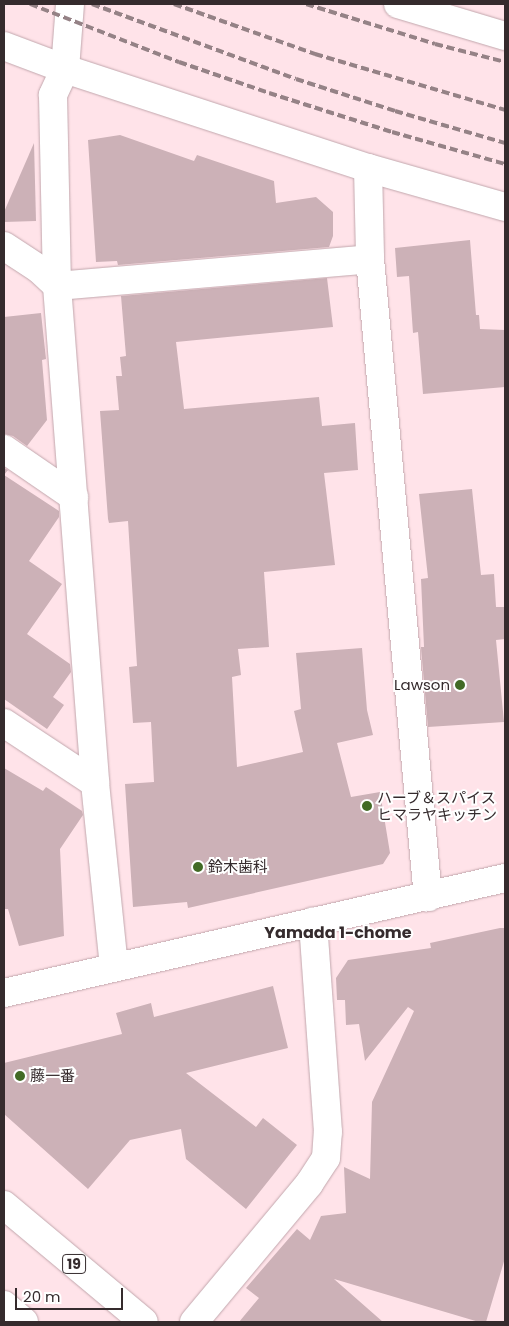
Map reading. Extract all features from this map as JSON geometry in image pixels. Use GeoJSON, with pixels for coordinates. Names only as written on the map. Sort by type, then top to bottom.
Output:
{"type":"FeatureCollection","features":[{"type":"Feature","properties":{"kind":"main road"},"geometry":{"type":"LineString","coordinates":[[70,4],[65,69],[53,95],[57,286],[95,782],[114,966]]}},
{"type":"Feature","properties":{"kind":"main road"},"geometry":{"type":"LineString","coordinates":[[398,4],[505,36]]}},
{"type":"Feature","properties":{"kind":"main road"},"geometry":{"type":"LineString","coordinates":[[4,46],[65,69],[368,168],[505,207]]}},
{"type":"Feature","properties":{"kind":"main road"},"geometry":{"type":"LineString","coordinates":[[368,168],[370,259],[428,897]]}},
{"type":"Feature","properties":{"kind":"main road"},"geometry":{"type":"LineString","coordinates":[[4,246],[39,270],[57,286],[370,259]]}},
{"type":"Feature","properties":{"kind":"main road"},"geometry":{"type":"LineString","coordinates":[[4,449],[74,497]]}},
{"type":"Feature","properties":{"kind":"main road"},"geometry":{"type":"LineString","coordinates":[[7,734],[95,782]]}},
{"type":"Feature","properties":{"kind":"main road"},"geometry":{"type":"LineString","coordinates":[[4,994],[114,966],[428,897],[505,878]]}},
{"type":"Feature","properties":{"kind":"main road"},"geometry":{"type":"LineString","coordinates":[[194,1322],[309,1184],[326,1158],[328,1132],[313,922]]}},
{"type":"Feature","properties":{"kind":"main road","name":"19"},"geometry":{"type":"LineString","coordinates":[[4,1205],[144,1322]]}},
{"type":"Feature","properties":{"kind":"main road"},"geometry":{"type":"LineString","coordinates":[[4,1305],[24,1322]]}},
{"type":"Feature","properties":{"kind":"building"},"geometry":{"type":"Polygon","coordinates":[[[120,135],[194,161],[197,155],[274,181],[276,203],[316,197],[333,212],[333,236],[329,247],[118,265],[117,261],[96,262],[88,140],[120,135]]]}},
{"type":"Feature","properties":{"kind":"building"},"geometry":{"type":"Polygon","coordinates":[[[34,143],[36,221],[4,222],[4,212],[34,143]]]}},
{"type":"Feature","properties":{"kind":"building"},"geometry":{"type":"Polygon","coordinates":[[[470,240],[476,315],[479,315],[480,329],[505,330],[505,387],[423,394],[418,332],[413,333],[409,276],[397,277],[395,248],[470,240]]]}},
{"type":"Feature","properties":{"kind":"building"},"geometry":{"type":"Polygon","coordinates":[[[327,278],[333,327],[176,342],[184,409],[319,397],[322,426],[355,423],[358,470],[324,473],[335,565],[264,572],[269,647],[238,649],[241,675],[232,677],[237,767],[303,752],[294,711],[301,709],[296,653],[362,648],[367,710],[373,735],[337,743],[351,797],[380,792],[390,853],[383,864],[188,908],[187,902],[133,907],[125,784],[154,782],[151,722],[133,723],[129,667],[137,666],[128,521],[109,523],[100,411],[119,410],[116,376],[122,376],[120,357],[126,356],[121,296],[327,278]]]}},
{"type":"Feature","properties":{"kind":"building"},"geometry":{"type":"Polygon","coordinates":[[[41,313],[46,359],[42,360],[47,420],[27,446],[13,436],[4,434],[4,317],[41,313]]]}},
{"type":"Feature","properties":{"kind":"building"},"geometry":{"type":"Polygon","coordinates":[[[4,475],[59,511],[59,517],[29,561],[62,584],[27,634],[70,664],[71,672],[53,697],[64,705],[47,729],[4,699],[4,475]]]}},
{"type":"Feature","properties":{"kind":"building"},"geometry":{"type":"Polygon","coordinates":[[[472,489],[481,575],[494,574],[496,607],[505,607],[505,639],[496,640],[504,722],[428,727],[421,647],[424,647],[421,579],[428,578],[419,494],[472,489]]]}},
{"type":"Feature","properties":{"kind":"building"},"geometry":{"type":"Polygon","coordinates":[[[4,768],[43,791],[46,787],[82,811],[83,815],[60,849],[64,936],[19,946],[8,909],[5,909],[4,768]]]}},
{"type":"Feature","properties":{"kind":"building"},"geometry":{"type":"Polygon","coordinates":[[[505,928],[505,1258],[486,1322],[479,1322],[334,1279],[383,1322],[239,1322],[259,1298],[246,1288],[297,1229],[310,1240],[321,1216],[346,1213],[344,1167],[370,1179],[372,1102],[414,1011],[408,1007],[365,1061],[359,1024],[346,1025],[345,1000],[337,1000],[336,978],[348,960],[431,948],[430,943],[505,928]]]}},
{"type":"Feature","properties":{"kind":"building"},"geometry":{"type":"Polygon","coordinates":[[[273,986],[288,1048],[186,1073],[256,1127],[263,1118],[297,1145],[246,1209],[186,1159],[181,1129],[130,1140],[88,1189],[4,1114],[4,1063],[122,1034],[116,1013],[151,1003],[154,1017],[273,986]]]}},
{"type":"Feature","properties":{"kind":"railway"},"geometry":{"type":"LineString","coordinates":[[30,4],[179,62],[269,93],[392,132],[505,164]]}},
{"type":"Feature","properties":{"kind":"railway"},"geometry":{"type":"LineString","coordinates":[[92,4],[296,79],[395,111],[505,143]]}},
{"type":"Feature","properties":{"kind":"railway"},"geometry":{"type":"LineString","coordinates":[[174,4],[315,54],[505,110]]}},
{"type":"Feature","properties":{"kind":"railway"},"geometry":{"type":"LineString","coordinates":[[306,4],[435,44],[505,62]]}},
{"type":"Feature","properties":{"kind":"place","name":"Lawson"},"geometry":{"type":"Point","coordinates":[460,685]}},
{"type":"Feature","properties":{"kind":"place","name":"ハーブ＆スパイス ヒマラヤキッチン"},"geometry":{"type":"Point","coordinates":[367,806]}},
{"type":"Feature","properties":{"kind":"place","name":"鈴木歯科"},"geometry":{"type":"Point","coordinates":[198,867]}},
{"type":"Feature","properties":{"kind":"place","name":"藤一番"},"geometry":{"type":"Point","coordinates":[20,1076]}},
{"type":"Feature","properties":{"kind":"district","name":"Yamada 1-chome"},"geometry":{"type":"Point","coordinates":[338,933]}}]}
